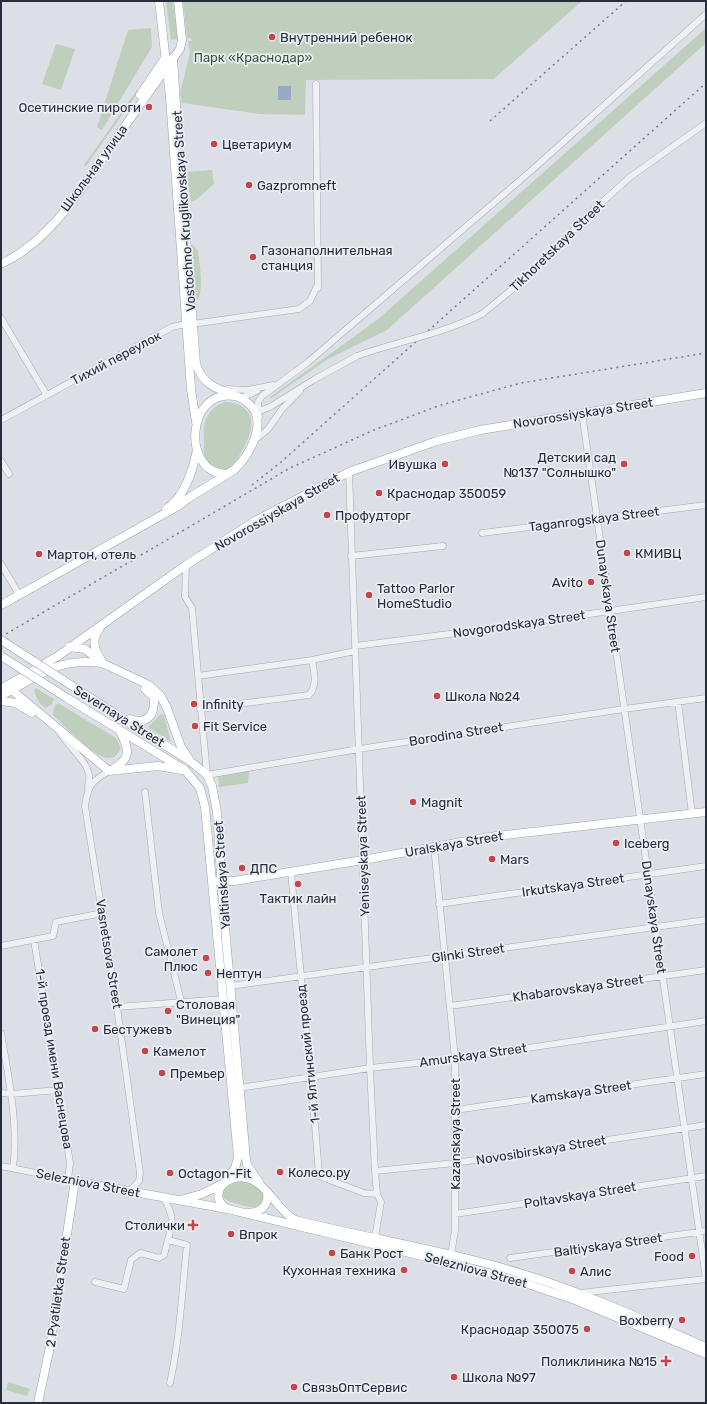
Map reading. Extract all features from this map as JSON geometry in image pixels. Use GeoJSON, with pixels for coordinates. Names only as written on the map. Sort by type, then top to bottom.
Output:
{"type":"FeatureCollection","features":[{"type":"Feature","properties":{"kind":"main road","name":"Vostochno-Kruglikovskaya Street"},"geometry":{"type":"LineString","coordinates":[[159,1],[169,58],[189,324],[192,405],[196,422]]}},
{"type":"Feature","properties":{"kind":"main road"},"geometry":{"type":"LineString","coordinates":[[1,259],[25,245],[50,220],[169,58],[180,49],[182,40],[178,1]]}},
{"type":"Feature","properties":{"kind":"main road","name":"Vostochno-Kruglikovskaya Street"},"geometry":{"type":"LineString","coordinates":[[169,58],[166,68],[170,97],[189,324],[196,364],[198,372],[207,383],[241,398]]}},
{"type":"Feature","properties":{"kind":"main road","name":"Школьная улица"},"geometry":{"type":"LineString","coordinates":[[1,264],[34,244],[50,228],[73,199],[166,68]]}},
{"type":"Feature","properties":{"kind":"main road"},"geometry":{"type":"LineString","coordinates":[[150,90],[153,87],[161,88],[170,97]]}},
{"type":"Feature","properties":{"kind":"main road","name":"Novorossiyskaya Street"},"geometry":{"type":"LineString","coordinates":[[1,696],[7,688],[38,669],[186,565],[257,520],[349,472],[437,441],[480,430],[582,412],[706,393]]}},
{"type":"Feature","properties":{"kind":"main road"},"geometry":{"type":"LineString","coordinates":[[1,600],[169,507],[183,489],[190,475],[197,450],[196,422],[202,410],[214,399],[230,396],[241,398],[254,407],[256,436],[240,465],[180,505],[1,605]]}},
{"type":"Feature","properties":{"kind":"main road"},"geometry":{"type":"LineString","coordinates":[[197,450],[203,462],[209,469],[217,474],[227,474]]}},
{"type":"Feature","properties":{"kind":"main road"},"geometry":{"type":"LineString","coordinates":[[102,663],[95,646],[94,638],[95,634],[104,623]]}},
{"type":"Feature","properties":{"kind":"main road","name":"Severnaya Street"},"geometry":{"type":"LineString","coordinates":[[1,640],[190,761],[207,775]]}},
{"type":"Feature","properties":{"kind":"main road","name":"Severnaya Street"},"geometry":{"type":"LineString","coordinates":[[69,647],[85,649],[102,663],[149,685],[160,695],[167,708],[181,747],[190,761]]}},
{"type":"Feature","properties":{"kind":"main road","name":"Severnaya Street"},"geometry":{"type":"LineString","coordinates":[[1,656],[185,770],[200,788]]}},
{"type":"Feature","properties":{"kind":"main road","name":"Severnaya Street"},"geometry":{"type":"LineString","coordinates":[[38,676],[58,665],[70,662],[82,660],[102,663]]}},
{"type":"Feature","properties":{"kind":"main road"},"geometry":{"type":"LineString","coordinates":[[118,671],[150,692],[154,697],[155,708],[146,720],[138,722],[121,717]]}},
{"type":"Feature","properties":{"kind":"main road","name":"Novorossiyskaya Street"},"geometry":{"type":"LineString","coordinates":[[7,688],[38,676]]}},
{"type":"Feature","properties":{"kind":"main road"},"geometry":{"type":"LineString","coordinates":[[7,688],[109,771]]}},
{"type":"Feature","properties":{"kind":"main road"},"geometry":{"type":"LineString","coordinates":[[1,701],[16,703],[33,714],[44,717]]}},
{"type":"Feature","properties":{"kind":"main road","name":"Severnaya Street"},"geometry":{"type":"LineString","coordinates":[[109,771],[127,758],[128,754],[119,729]]}},
{"type":"Feature","properties":{"kind":"main road","name":"Severnaya Street"},"geometry":{"type":"LineString","coordinates":[[109,771],[158,766],[185,770]]}},
{"type":"Feature","properties":{"kind":"main road","name":"Yaltinskaya Street"},"geometry":{"type":"LineString","coordinates":[[207,775],[212,786],[217,812],[230,986],[246,1159],[247,1165],[261,1184]]}},
{"type":"Feature","properties":{"kind":"main road","name":"Yaltinskaya Street"},"geometry":{"type":"LineString","coordinates":[[200,788],[204,807],[224,999],[238,1157],[235,1168],[224,1182]]}},
{"type":"Feature","properties":{"kind":"main road","name":"Uralskaya Street"},"geometry":{"type":"LineString","coordinates":[[222,882],[363,860],[488,836],[640,821],[706,812]]}},
{"type":"Feature","properties":{"kind":"main road"},"geometry":{"type":"LineString","coordinates":[[210,870],[216,879],[222,882]]}},
{"type":"Feature","properties":{"kind":"main road"},"geometry":{"type":"LineString","coordinates":[[231,1178],[247,1178],[261,1184],[267,1193],[267,1202],[265,1206],[256,1212],[243,1213],[223,1206],[219,1196],[224,1182],[231,1178]]}},
{"type":"Feature","properties":{"kind":"main road","name":"Selezniova Street"},"geometry":{"type":"LineString","coordinates":[[71,1180],[228,1209]]}},
{"type":"Feature","properties":{"kind":"main road","name":"2 Pyatiletka Street"},"geometry":{"type":"LineString","coordinates":[[38,1403],[50,1347],[71,1180]]}},
{"type":"Feature","properties":{"kind":"main road","name":"Selezniova Street"},"geometry":{"type":"LineString","coordinates":[[175,1200],[196,1196],[224,1182]]}},
{"type":"Feature","properties":{"kind":"main road","name":"Selezniova Street"},"geometry":{"type":"LineString","coordinates":[[267,1193],[286,1214],[295,1220],[451,1255],[518,1272],[578,1294],[706,1347]]}},
{"type":"Feature","properties":{"kind":"main road","name":"Selezniova Street"},"geometry":{"type":"LineString","coordinates":[[243,1213],[471,1268],[522,1282],[575,1300],[706,1354]]}},
{"type":"Feature","properties":{"kind":"street"},"geometry":{"type":"LineString","coordinates":[[254,407],[262,396],[306,363],[532,170],[706,14]]}},
{"type":"Feature","properties":{"kind":"street"},"geometry":{"type":"LineString","coordinates":[[316,84],[318,288]]}},
{"type":"Feature","properties":{"kind":"street","name":"Tikhoretskaya Street"},"geometry":{"type":"LineString","coordinates":[[254,407],[262,410],[270,407],[357,356],[460,325],[482,314],[531,274],[588,215],[630,176],[706,123]]}},
{"type":"Feature","properties":{"kind":"street"},"geometry":{"type":"LineString","coordinates":[[318,288],[320,271]]}},
{"type":"Feature","properties":{"kind":"street","name":"Тихий переулок"},"geometry":{"type":"LineString","coordinates":[[1,420],[46,394],[172,327],[299,309],[310,301],[318,288]]}},
{"type":"Feature","properties":{"kind":"street"},"geometry":{"type":"LineString","coordinates":[[1,318],[46,394]]}},
{"type":"Feature","properties":{"kind":"street"},"geometry":{"type":"LineString","coordinates":[[241,398],[280,382]]}},
{"type":"Feature","properties":{"kind":"street","name":"Tikhoretskaya Street"},"geometry":{"type":"LineString","coordinates":[[256,436],[268,429],[282,409],[307,384]]}},
{"type":"Feature","properties":{"kind":"street"},"geometry":{"type":"LineString","coordinates":[[216,388],[248,390],[272,386]]}},
{"type":"Feature","properties":{"kind":"street","name":"Dunayskaya Street"},"geometry":{"type":"LineString","coordinates":[[582,412],[684,1129],[703,1231],[706,1279]]}},
{"type":"Feature","properties":{"kind":"street"},"geometry":{"type":"LineString","coordinates":[[1,461],[9,474]]}},
{"type":"Feature","properties":{"kind":"street","name":"Yeniseyskaya Street"},"geometry":{"type":"LineString","coordinates":[[349,472],[370,1068],[375,1171],[377,1194],[381,1202],[375,1238]]}},
{"type":"Feature","properties":{"kind":"street","name":"Taganrogskaya Street"},"geometry":{"type":"LineString","coordinates":[[482,533],[597,520],[706,505]]}},
{"type":"Feature","properties":{"kind":"street"},"geometry":{"type":"LineString","coordinates":[[351,556],[443,546]]}},
{"type":"Feature","properties":{"kind":"street"},"geometry":{"type":"LineString","coordinates":[[1,564],[17,591]]}},
{"type":"Feature","properties":{"kind":"street","name":"Yaltinskaya Street"},"geometry":{"type":"LineString","coordinates":[[186,565],[185,597],[192,608],[207,775]]}},
{"type":"Feature","properties":{"kind":"street","name":"Novgorodskaya Street"},"geometry":{"type":"LineString","coordinates":[[198,676],[312,660],[355,648],[706,597]]}},
{"type":"Feature","properties":{"kind":"street"},"geometry":{"type":"LineString","coordinates":[[200,709],[309,695],[313,691],[315,683],[312,660]]}},
{"type":"Feature","properties":{"kind":"street","name":"Borodina Street"},"geometry":{"type":"LineString","coordinates":[[207,775],[359,749],[624,708],[706,698]]}},
{"type":"Feature","properties":{"kind":"street"},"geometry":{"type":"LineString","coordinates":[[678,702],[692,814]]}},
{"type":"Feature","properties":{"kind":"street","name":"Vasnetsova Street"},"geometry":{"type":"LineString","coordinates":[[58,729],[62,738],[86,767],[89,775],[85,806],[103,913],[138,1158],[139,1181],[130,1191]]}},
{"type":"Feature","properties":{"kind":"street"},"geometry":{"type":"LineString","coordinates":[[87,791],[93,781],[109,771]]}},
{"type":"Feature","properties":{"kind":"street"},"geometry":{"type":"LineString","coordinates":[[145,792],[159,913],[181,1001]]}},
{"type":"Feature","properties":{"kind":"street","name":"Kazanskaya Street"},"geometry":{"type":"LineString","coordinates":[[434,846],[455,1059],[455,1214],[451,1255]]}},
{"type":"Feature","properties":{"kind":"street","name":"Irkutskaya Street"},"geometry":{"type":"LineString","coordinates":[[440,904],[706,866]]}},
{"type":"Feature","properties":{"kind":"street","name":"1-й Ялтинский проезд"},"geometry":{"type":"LineString","coordinates":[[291,872],[300,975],[312,1078],[319,1176],[364,1193],[377,1194]]}},
{"type":"Feature","properties":{"kind":"street"},"geometry":{"type":"LineString","coordinates":[[1,946],[52,936],[56,922],[103,913]]}},
{"type":"Feature","properties":{"kind":"street","name":"Glinki Street"},"geometry":{"type":"LineString","coordinates":[[230,986],[300,975],[706,920]]}},
{"type":"Feature","properties":{"kind":"street","name":"1-й проезд имени Васнецова"},"geometry":{"type":"LineString","coordinates":[[34,940],[59,1090],[70,1163],[71,1180]]}},
{"type":"Feature","properties":{"kind":"street","name":"Khabarovskaya Street"},"geometry":{"type":"LineString","coordinates":[[450,1006],[706,970]]}},
{"type":"Feature","properties":{"kind":"street"},"geometry":{"type":"LineString","coordinates":[[117,1007],[181,1001],[224,999]]}},
{"type":"Feature","properties":{"kind":"street","name":"Amurskaya Street"},"geometry":{"type":"LineString","coordinates":[[239,1088],[370,1068],[455,1059],[706,1021]]}},
{"type":"Feature","properties":{"kind":"street"},"geometry":{"type":"LineString","coordinates":[[1,1033],[2,1047],[11,1094],[15,1156],[13,1168]]}},
{"type":"Feature","properties":{"kind":"street","name":"Kamskaya Street"},"geometry":{"type":"LineString","coordinates":[[455,1110],[706,1074]]}},
{"type":"Feature","properties":{"kind":"street"},"geometry":{"type":"LineString","coordinates":[[1,1093],[11,1094],[59,1090]]}},
{"type":"Feature","properties":{"kind":"street","name":"Novosibirskaya Street"},"geometry":{"type":"LineString","coordinates":[[375,1171],[455,1163],[706,1125]]}},
{"type":"Feature","properties":{"kind":"street","name":"Selezniova Street"},"geometry":{"type":"LineString","coordinates":[[1,1166],[71,1180]]}},
{"type":"Feature","properties":{"kind":"street","name":"Poltavskaya Street"},"geometry":{"type":"LineString","coordinates":[[455,1214],[706,1176]]}},
{"type":"Feature","properties":{"kind":"street"},"geometry":{"type":"LineString","coordinates":[[95,1282],[124,1289],[130,1260],[140,1253],[159,1258],[164,1255],[172,1223],[172,1212],[163,1197]]}},
{"type":"Feature","properties":{"kind":"street","name":"Baltiyskaya Street"},"geometry":{"type":"LineString","coordinates":[[510,1258],[703,1231]]}},
{"type":"Feature","properties":{"kind":"street"},"geometry":{"type":"LineString","coordinates":[[168,1240],[187,1245],[178,1341],[170,1383]]}},
{"type":"Feature","properties":{"kind":"street"},"geometry":{"type":"LineString","coordinates":[[578,1294],[706,1279]]}},
{"type":"Feature","properties":{"kind":"green space"},"geometry":{"type":"Polygon","coordinates":[[[166,1],[173,1],[178,39],[171,40],[166,1]]]}},
{"type":"Feature","properties":{"kind":"green space","name":"Парк «Краснодар»"},"geometry":{"type":"Polygon","coordinates":[[[183,1],[582,1],[494,79],[306,80],[305,115],[259,114],[182,103],[180,94],[190,52],[188,41],[192,41],[191,38],[187,38],[183,1]]]}},
{"type":"Feature","properties":{"kind":"green space"},"geometry":{"type":"Polygon","coordinates":[[[151,28],[152,47],[102,130],[97,127],[128,30],[151,28]]]}},
{"type":"Feature","properties":{"kind":"green space"},"geometry":{"type":"Polygon","coordinates":[[[706,28],[706,43],[387,330],[328,359],[270,399],[270,397],[377,320],[706,28]]]}},
{"type":"Feature","properties":{"kind":"green space"},"geometry":{"type":"Polygon","coordinates":[[[56,44],[75,49],[61,90],[42,84],[56,44]]]}},
{"type":"Feature","properties":{"kind":"green space"},"geometry":{"type":"Polygon","coordinates":[[[137,90],[139,91],[86,166],[84,165],[137,90]]]}},
{"type":"Feature","properties":{"kind":"green space"},"geometry":{"type":"Polygon","coordinates":[[[212,170],[214,184],[196,200],[191,202],[186,172],[212,170]]]}},
{"type":"Feature","properties":{"kind":"green space"},"geometry":{"type":"Polygon","coordinates":[[[190,243],[198,250],[200,269],[201,285],[199,297],[196,301],[190,243]]]}},
{"type":"Feature","properties":{"kind":"green space"},"geometry":{"type":"Polygon","coordinates":[[[225,402],[239,405],[247,411],[251,419],[251,429],[248,439],[237,460],[230,469],[219,471],[209,464],[205,457],[204,430],[209,413],[218,405],[225,402]]]}},
{"type":"Feature","properties":{"kind":"green space"},"geometry":{"type":"Polygon","coordinates":[[[36,688],[54,699],[52,704],[46,708],[41,705],[34,690],[36,688]]]}},
{"type":"Feature","properties":{"kind":"green space"},"geometry":{"type":"Polygon","coordinates":[[[58,703],[116,738],[121,749],[115,756],[109,758],[103,757],[88,748],[53,715],[54,707],[58,703]]]}},
{"type":"Feature","properties":{"kind":"green space"},"geometry":{"type":"Polygon","coordinates":[[[161,714],[164,715],[171,742],[148,727],[161,714]]]}},
{"type":"Feature","properties":{"kind":"green space"},"geometry":{"type":"Polygon","coordinates":[[[249,770],[248,783],[219,787],[218,775],[249,770]]]}},
{"type":"Feature","properties":{"kind":"green space"},"geometry":{"type":"Polygon","coordinates":[[[241,1181],[252,1184],[261,1191],[265,1197],[260,1206],[250,1207],[224,1199],[222,1190],[227,1183],[241,1181]]]}},
{"type":"Feature","properties":{"kind":"green space"},"geometry":{"type":"Polygon","coordinates":[[[8,1382],[30,1389],[27,1396],[6,1390],[8,1382]]]}},
{"type":"Feature","properties":{"kind":"water"},"geometry":{"type":"Polygon","coordinates":[[[278,86],[291,86],[291,100],[278,100],[278,86]]]}},
{"type":"Feature","properties":{"kind":"railway"},"geometry":{"type":"LineString","coordinates":[[490,121],[626,1]]}},
{"type":"Feature","properties":{"kind":"railway"},"geometry":{"type":"LineString","coordinates":[[252,485],[281,462],[706,83]]}},
{"type":"Feature","properties":{"kind":"railway"},"geometry":{"type":"LineString","coordinates":[[1,637],[290,468],[374,430],[441,405],[521,383],[706,353]]}},
{"type":"Feature","properties":{"kind":"place","name":"Внутренний ребенок"},"geometry":{"type":"Point","coordinates":[272,37]}},
{"type":"Feature","properties":{"kind":"place","name":"Осетинские пироги"},"geometry":{"type":"Point","coordinates":[149,107]}},
{"type":"Feature","properties":{"kind":"place","name":"Цветариум"},"geometry":{"type":"Point","coordinates":[214,144]}},
{"type":"Feature","properties":{"kind":"place","name":"Gazpromneft"},"geometry":{"type":"Point","coordinates":[249,185]}},
{"type":"Feature","properties":{"kind":"place","name":"Газонаполнительная станция"},"geometry":{"type":"Point","coordinates":[253,257]}},
{"type":"Feature","properties":{"kind":"place","name":"Ивушка"},"geometry":{"type":"Point","coordinates":[445,464]}},
{"type":"Feature","properties":{"kind":"place","name":"Детский сад №137 \"Солнышко\""},"geometry":{"type":"Point","coordinates":[624,464]}},
{"type":"Feature","properties":{"kind":"place","name":"Краснодар 350059"},"geometry":{"type":"Point","coordinates":[379,493]}},
{"type":"Feature","properties":{"kind":"place","name":"Профудторг"},"geometry":{"type":"Point","coordinates":[327,515]}},
{"type":"Feature","properties":{"kind":"place","name":"КМИВЦ"},"geometry":{"type":"Point","coordinates":[627,553]}},
{"type":"Feature","properties":{"kind":"place","name":"Мартон, отель"},"geometry":{"type":"Point","coordinates":[39,554]}},
{"type":"Feature","properties":{"kind":"place","name":"Avito"},"geometry":{"type":"Point","coordinates":[591,582]}},
{"type":"Feature","properties":{"kind":"place","name":"Tattoo Parlor HomeStudio"},"geometry":{"type":"Point","coordinates":[369,595]}},
{"type":"Feature","properties":{"kind":"place","name":"Школа №24"},"geometry":{"type":"Point","coordinates":[437,696]}},
{"type":"Feature","properties":{"kind":"place","name":"Infinity"},"geometry":{"type":"Point","coordinates":[194,704]}},
{"type":"Feature","properties":{"kind":"place","name":"Fit Service"},"geometry":{"type":"Point","coordinates":[195,726]}},
{"type":"Feature","properties":{"kind":"place","name":"Magnit"},"geometry":{"type":"Point","coordinates":[413,802]}},
{"type":"Feature","properties":{"kind":"place","name":"Iceberg"},"geometry":{"type":"Point","coordinates":[616,843]}},
{"type":"Feature","properties":{"kind":"place","name":"Mars"},"geometry":{"type":"Point","coordinates":[492,859]}},
{"type":"Feature","properties":{"kind":"place","name":"ДПС"},"geometry":{"type":"Point","coordinates":[242,868]}},
{"type":"Feature","properties":{"kind":"place","name":"Тактик лайн"},"geometry":{"type":"Point","coordinates":[298,884]}},
{"type":"Feature","properties":{"kind":"place","name":"Самолет Плюс"},"geometry":{"type":"Point","coordinates":[206,958]}},
{"type":"Feature","properties":{"kind":"place","name":"Нептун"},"geometry":{"type":"Point","coordinates":[208,973]}},
{"type":"Feature","properties":{"kind":"place","name":"Столовая \"Винеция\""},"geometry":{"type":"Point","coordinates":[168,1011]}},
{"type":"Feature","properties":{"kind":"place","name":"Бестужевъ"},"geometry":{"type":"Point","coordinates":[95,1029]}},
{"type":"Feature","properties":{"kind":"place","name":"Камелот"},"geometry":{"type":"Point","coordinates":[145,1051]}},
{"type":"Feature","properties":{"kind":"place","name":"Премьер"},"geometry":{"type":"Point","coordinates":[162,1073]}},
{"type":"Feature","properties":{"kind":"place","name":"Колесо.ру"},"geometry":{"type":"Point","coordinates":[280,1172]}},
{"type":"Feature","properties":{"kind":"place","name":"Octagon-Fit"},"geometry":{"type":"Point","coordinates":[170,1173]}},
{"type":"Feature","properties":{"kind":"place","name":"Столички"},"geometry":{"type":"Point","coordinates":[193,1225]}},
{"type":"Feature","properties":{"kind":"place","name":"Впрок"},"geometry":{"type":"Point","coordinates":[231,1234]}},
{"type":"Feature","properties":{"kind":"place","name":"Банк Рост"},"geometry":{"type":"Point","coordinates":[332,1253]}},
{"type":"Feature","properties":{"kind":"place","name":"Food"},"geometry":{"type":"Point","coordinates":[692,1256]}},
{"type":"Feature","properties":{"kind":"place","name":"Кухонная техника"},"geometry":{"type":"Point","coordinates":[404,1270]}},
{"type":"Feature","properties":{"kind":"place","name":"Алис"},"geometry":{"type":"Point","coordinates":[572,1271]}},
{"type":"Feature","properties":{"kind":"place","name":"Boxberry"},"geometry":{"type":"Point","coordinates":[682,1320]}},
{"type":"Feature","properties":{"kind":"place","name":"Краснодар 350075"},"geometry":{"type":"Point","coordinates":[587,1329]}},
{"type":"Feature","properties":{"kind":"place","name":"Поликлиника №15"},"geometry":{"type":"Point","coordinates":[666,1361]}},
{"type":"Feature","properties":{"kind":"place","name":"Школа №97"},"geometry":{"type":"Point","coordinates":[454,1377]}},
{"type":"Feature","properties":{"kind":"place","name":"СвязьОптСервис"},"geometry":{"type":"Point","coordinates":[294,1387]}}]}
